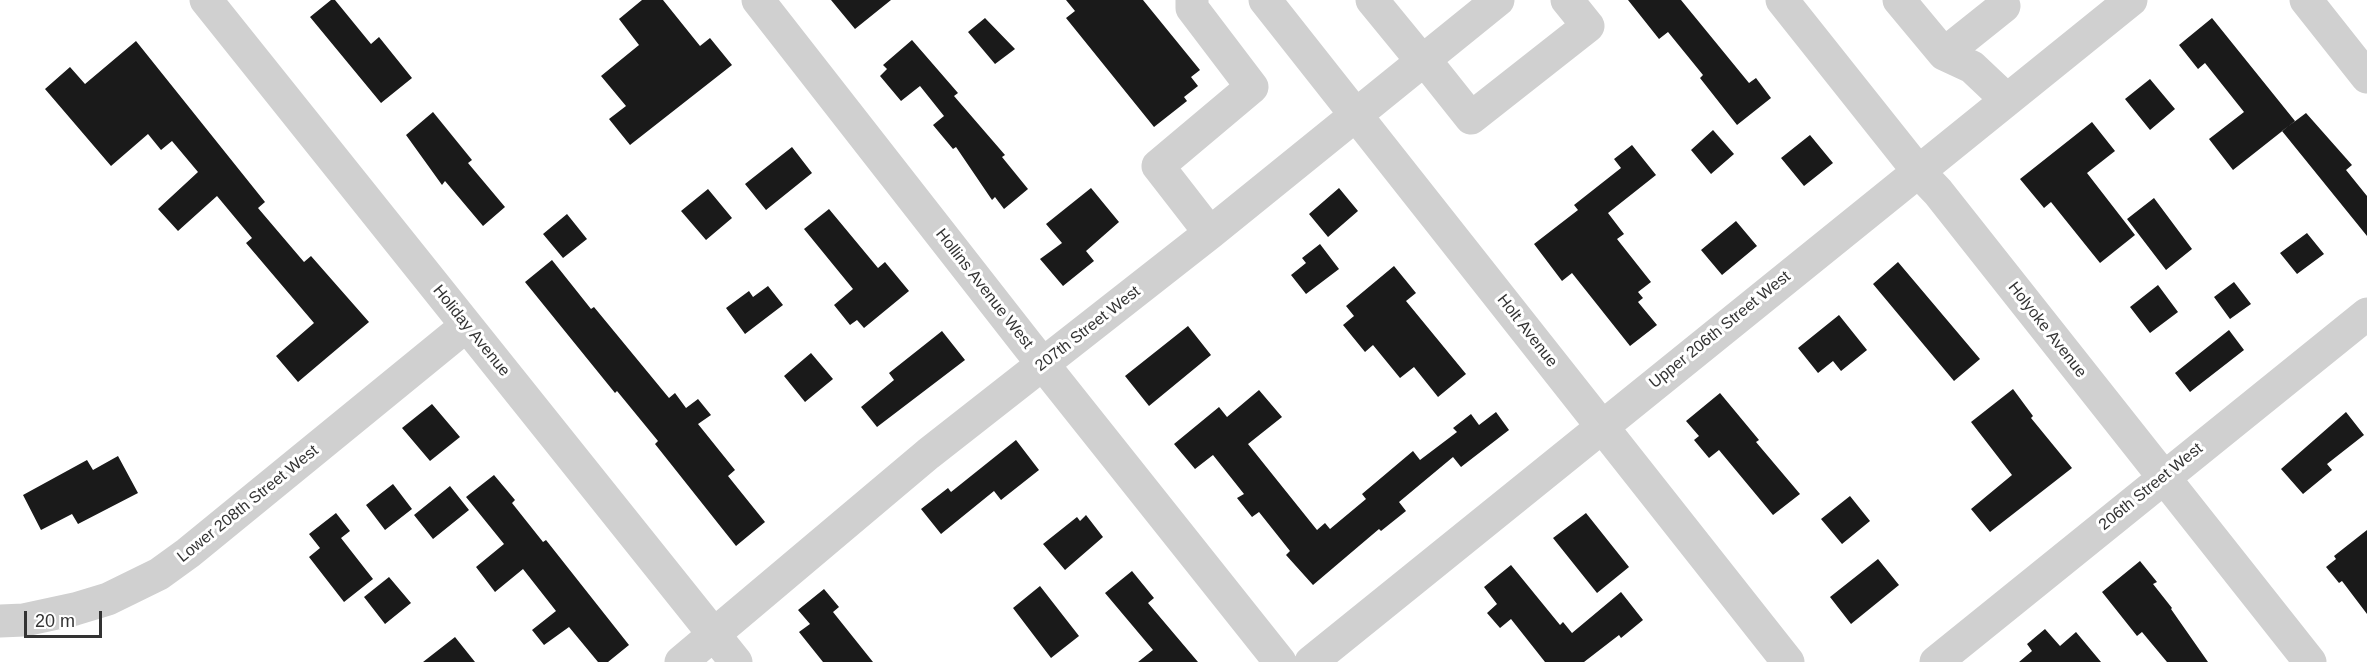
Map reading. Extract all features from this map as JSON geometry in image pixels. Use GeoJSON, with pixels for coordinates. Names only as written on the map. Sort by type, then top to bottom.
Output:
{"type":"FeatureCollection","features":[{"type":"Feature","properties":{"kind":"street","name":"Holiday Avenue"},"geometry":{"type":"LineString","coordinates":[[206,0],[735,662]]}},
{"type":"Feature","properties":{"kind":"street","name":"Hollins Avenue West"},"geometry":{"type":"LineString","coordinates":[[758,0],[1280,662]]}},
{"type":"Feature","properties":{"kind":"street"},"geometry":{"type":"LineString","coordinates":[[1192,0],[1192,8],[1252,87],[1158,166],[1210,233]]}},
{"type":"Feature","properties":{"kind":"street","name":"Holt Avenue"},"geometry":{"type":"LineString","coordinates":[[1265,0],[1788,662]]}},
{"type":"Feature","properties":{"kind":"street"},"geometry":{"type":"LineString","coordinates":[[1372,0],[1472,118],[1588,26],[1568,0]]}},
{"type":"Feature","properties":{"kind":"street","name":"207th Street West"},"geometry":{"type":"LineString","coordinates":[[681,662],[928,454],[1210,233],[1498,0]]}},
{"type":"Feature","properties":{"kind":"street","name":"Holyoke Avenue"},"geometry":{"type":"LineString","coordinates":[[1782,0],[1918,171],[1938,192],[2310,662]]}},
{"type":"Feature","properties":{"kind":"street"},"geometry":{"type":"LineString","coordinates":[[1899,0],[1944,54],[1972,67],[2007,100]]}},
{"type":"Feature","properties":{"kind":"street","name":"Upper 206th Street West"},"geometry":{"type":"LineString","coordinates":[[1311,662],[2131,0]]}},
{"type":"Feature","properties":{"kind":"street"},"geometry":{"type":"LineString","coordinates":[[2306,0],[2367,77]]}},
{"type":"Feature","properties":{"kind":"street"},"geometry":{"type":"LineString","coordinates":[[1944,54],[2004,6]]}},
{"type":"Feature","properties":{"kind":"street","name":"206th Street West"},"geometry":{"type":"LineString","coordinates":[[1936,662],[2367,314]]}},
{"type":"Feature","properties":{"kind":"street","name":"Lower 208th Street West"},"geometry":{"type":"LineString","coordinates":[[0,621],[24,620],[75,609],[108,599],[159,574],[188,553],[466,326]]}},
{"type":"Feature","properties":{"kind":"building"},"geometry":{"type":"Polygon","coordinates":[[[331,0],[335,0],[371,44],[379,37],[412,78],[381,103],[310,17],[331,0]]]}},
{"type":"Feature","properties":{"kind":"building"},"geometry":{"type":"Polygon","coordinates":[[[642,0],[663,0],[700,46],[710,38],[732,65],[630,145],[609,119],[626,106],[601,76],[639,45],[619,19],[642,0]]]}},
{"type":"Feature","properties":{"kind":"building"},"geometry":{"type":"Polygon","coordinates":[[[831,0],[891,0],[855,29],[831,0]]]}},
{"type":"Feature","properties":{"kind":"building"},"geometry":{"type":"Polygon","coordinates":[[[1066,0],[1143,0],[1200,70],[1191,77],[1198,86],[1184,97],[1187,101],[1154,127],[1066,18],[1075,11],[1066,0]]]}},
{"type":"Feature","properties":{"kind":"building"},"geometry":{"type":"Polygon","coordinates":[[[1628,0],[1681,0],[1749,83],[1756,78],[1771,98],[1737,125],[1700,78],[1703,75],[1668,32],[1659,39],[1628,0]]]}},
{"type":"Feature","properties":{"kind":"building"},"geometry":{"type":"Polygon","coordinates":[[[985,18],[1015,49],[995,64],[968,32],[985,18]]]}},
{"type":"Feature","properties":{"kind":"building"},"geometry":{"type":"Polygon","coordinates":[[[2212,18],[2295,121],[2233,170],[2209,139],[2244,112],[2205,63],[2198,69],[2179,45],[2212,18]]]}},
{"type":"Feature","properties":{"kind":"building"},"geometry":{"type":"Polygon","coordinates":[[[912,40],[958,93],[954,96],[1005,155],[1002,157],[1028,189],[1004,209],[995,197],[992,200],[956,147],[953,149],[933,125],[944,116],[920,86],[901,101],[880,76],[887,69],[883,65],[912,40]]]}},
{"type":"Feature","properties":{"kind":"building"},"geometry":{"type":"Polygon","coordinates":[[[136,41],[265,202],[258,208],[304,262],[311,256],[369,322],[298,382],[276,356],[314,323],[246,243],[252,238],[217,196],[178,231],[158,209],[198,172],[172,141],[161,150],[148,134],[111,166],[45,89],[70,67],[85,84],[136,41]]]}},
{"type":"Feature","properties":{"kind":"building"},"geometry":{"type":"Polygon","coordinates":[[[2150,79],[2175,109],[2150,130],[2125,99],[2150,79]]]}},
{"type":"Feature","properties":{"kind":"building"},"geometry":{"type":"Polygon","coordinates":[[[433,112],[472,160],[468,163],[505,207],[483,226],[445,181],[442,185],[406,135],[433,112]]]}},
{"type":"Feature","properties":{"kind":"building"},"geometry":{"type":"Polygon","coordinates":[[[2306,113],[2352,165],[2346,170],[2367,196],[2367,236],[2282,131],[2306,113]]]}},
{"type":"Feature","properties":{"kind":"building"},"geometry":{"type":"Polygon","coordinates":[[[2092,122],[2115,151],[2087,173],[2135,235],[2100,263],[2051,202],[2044,208],[2020,179],[2092,122]]]}},
{"type":"Feature","properties":{"kind":"building"},"geometry":{"type":"Polygon","coordinates":[[[1713,130],[1734,154],[1711,174],[1691,150],[1713,130]]]}},
{"type":"Feature","properties":{"kind":"building"},"geometry":{"type":"Polygon","coordinates":[[[1810,135],[1833,163],[1804,186],[1781,158],[1810,135]]]}},
{"type":"Feature","properties":{"kind":"building"},"geometry":{"type":"Polygon","coordinates":[[[1632,145],[1656,175],[1608,213],[1624,234],[1617,239],[1651,282],[1638,292],[1643,298],[1638,302],[1657,325],[1630,346],[1572,273],[1562,281],[1534,244],[1578,210],[1574,205],[1621,168],[1614,159],[1632,145]]]}},
{"type":"Feature","properties":{"kind":"building"},"geometry":{"type":"Polygon","coordinates":[[[792,147],[812,173],[766,210],[745,184],[792,147]]]}},
{"type":"Feature","properties":{"kind":"building"},"geometry":{"type":"Polygon","coordinates":[[[1091,188],[1119,222],[1086,251],[1094,261],[1063,286],[1040,259],[1062,243],[1046,224],[1091,188]]]}},
{"type":"Feature","properties":{"kind":"building"},"geometry":{"type":"Polygon","coordinates":[[[1339,188],[1358,211],[1328,237],[1309,214],[1339,188]]]}},
{"type":"Feature","properties":{"kind":"building"},"geometry":{"type":"Polygon","coordinates":[[[708,189],[732,218],[706,240],[681,211],[708,189]]]}},
{"type":"Feature","properties":{"kind":"building"},"geometry":{"type":"Polygon","coordinates":[[[2154,198],[2192,249],[2166,270],[2127,219],[2154,198]]]}},
{"type":"Feature","properties":{"kind":"building"},"geometry":{"type":"Polygon","coordinates":[[[829,209],[878,268],[885,262],[909,291],[864,328],[857,320],[850,325],[834,305],[853,289],[804,229],[829,209]]]}},
{"type":"Feature","properties":{"kind":"building"},"geometry":{"type":"Polygon","coordinates":[[[567,214],[587,239],[563,258],[543,234],[567,214]]]}},
{"type":"Feature","properties":{"kind":"building"},"geometry":{"type":"Polygon","coordinates":[[[1736,221],[1757,246],[1722,275],[1701,250],[1736,221]]]}},
{"type":"Feature","properties":{"kind":"building"},"geometry":{"type":"Polygon","coordinates":[[[2307,233],[2324,254],[2297,274],[2280,253],[2307,233]]]}},
{"type":"Feature","properties":{"kind":"building"},"geometry":{"type":"Polygon","coordinates":[[[1320,244],[1339,269],[1306,294],[1291,275],[1306,263],[1302,258],[1320,244]]]}},
{"type":"Feature","properties":{"kind":"building"},"geometry":{"type":"Polygon","coordinates":[[[552,260],[591,309],[594,307],[669,398],[675,393],[686,408],[698,399],[711,415],[698,424],[735,470],[728,476],[765,522],[736,546],[655,444],[658,441],[617,391],[615,393],[525,282],[552,260]]]}},
{"type":"Feature","properties":{"kind":"building"},"geometry":{"type":"Polygon","coordinates":[[[1898,262],[1980,359],[1954,381],[1873,284],[1898,262]]]}},
{"type":"Feature","properties":{"kind":"building"},"geometry":{"type":"Polygon","coordinates":[[[1394,266],[1416,293],[1406,301],[1466,374],[1438,397],[1414,367],[1400,378],[1373,345],[1365,352],[1343,325],[1354,316],[1346,306],[1394,266]]]}},
{"type":"Feature","properties":{"kind":"building"},"geometry":{"type":"Polygon","coordinates":[[[2234,282],[2251,304],[2230,319],[2214,297],[2234,282]]]}},
{"type":"Feature","properties":{"kind":"building"},"geometry":{"type":"Polygon","coordinates":[[[2158,285],[2178,312],[2150,333],[2130,307],[2158,285]]]}},
{"type":"Feature","properties":{"kind":"building"},"geometry":{"type":"Polygon","coordinates":[[[768,286],[783,305],[745,334],[726,308],[749,291],[753,297],[768,286]]]}},
{"type":"Feature","properties":{"kind":"building"},"geometry":{"type":"Polygon","coordinates":[[[1839,315],[1867,350],[1841,371],[1833,361],[1818,373],[1798,348],[1839,315]]]}},
{"type":"Feature","properties":{"kind":"building"},"geometry":{"type":"Polygon","coordinates":[[[1188,326],[1211,355],[1149,406],[1125,376],[1188,326]]]}},
{"type":"Feature","properties":{"kind":"building"},"geometry":{"type":"Polygon","coordinates":[[[2229,330],[2244,350],[2190,392],[2175,373],[2229,330]]]}},
{"type":"Feature","properties":{"kind":"building"},"geometry":{"type":"Polygon","coordinates":[[[942,331],[965,360],[877,427],[861,407],[894,380],[889,373],[942,331]]]}},
{"type":"Feature","properties":{"kind":"building"},"geometry":{"type":"Polygon","coordinates":[[[811,353],[833,379],[805,402],[784,376],[811,353]]]}},
{"type":"Feature","properties":{"kind":"building"},"geometry":{"type":"Polygon","coordinates":[[[2013,389],[2033,416],[2031,418],[2072,468],[1990,532],[1971,509],[2012,475],[1971,422],[2013,389]]]}},
{"type":"Feature","properties":{"kind":"building"},"geometry":{"type":"Polygon","coordinates":[[[1259,390],[1282,417],[1248,444],[1317,530],[1325,523],[1330,529],[1366,499],[1362,494],[1413,451],[1420,460],[1457,432],[1453,428],[1471,414],[1479,425],[1496,412],[1509,430],[1461,467],[1453,457],[1399,502],[1406,511],[1381,531],[1379,529],[1313,585],[1286,555],[1290,551],[1259,512],[1252,517],[1237,498],[1244,494],[1213,455],[1195,469],[1174,444],[1219,407],[1227,417],[1259,390]]]}},
{"type":"Feature","properties":{"kind":"building"},"geometry":{"type":"Polygon","coordinates":[[[1720,393],[1759,440],[1756,442],[1800,494],[1773,515],[1719,450],[1709,458],[1694,440],[1699,436],[1686,421],[1720,393]]]}},
{"type":"Feature","properties":{"kind":"building"},"geometry":{"type":"Polygon","coordinates":[[[432,404],[460,437],[430,461],[402,428],[432,404]]]}},
{"type":"Feature","properties":{"kind":"building"},"geometry":{"type":"Polygon","coordinates":[[[2346,412],[2364,435],[2327,464],[2332,470],[2303,494],[2281,469],[2346,412]]]}},
{"type":"Feature","properties":{"kind":"building"},"geometry":{"type":"Polygon","coordinates":[[[1016,440],[1039,470],[1001,500],[994,491],[941,534],[921,509],[948,488],[951,492],[1016,440]]]}},
{"type":"Feature","properties":{"kind":"building"},"geometry":{"type":"Polygon","coordinates":[[[118,456],[138,493],[78,524],[72,514],[41,530],[23,495],[87,460],[93,470],[118,456]]]}},
{"type":"Feature","properties":{"kind":"building"},"geometry":{"type":"Polygon","coordinates":[[[494,475],[515,500],[512,503],[543,542],[546,540],[629,645],[608,662],[598,662],[569,627],[544,645],[532,630],[556,611],[523,569],[495,592],[476,567],[504,544],[466,497],[494,475]]]}},
{"type":"Feature","properties":{"kind":"building"},"geometry":{"type":"Polygon","coordinates":[[[393,484],[412,509],[385,530],[366,505],[393,484]]]}},
{"type":"Feature","properties":{"kind":"building"},"geometry":{"type":"Polygon","coordinates":[[[450,486],[469,510],[433,539],[414,515],[450,486]]]}},
{"type":"Feature","properties":{"kind":"building"},"geometry":{"type":"Polygon","coordinates":[[[1850,496],[1870,521],[1842,544],[1821,519],[1850,496]]]}},
{"type":"Feature","properties":{"kind":"building"},"geometry":{"type":"Polygon","coordinates":[[[336,513],[350,531],[341,538],[373,579],[344,602],[309,557],[320,548],[309,534],[336,513]]]}},
{"type":"Feature","properties":{"kind":"building"},"geometry":{"type":"Polygon","coordinates":[[[1586,513],[1629,567],[1597,593],[1553,538],[1586,513]]]}},
{"type":"Feature","properties":{"kind":"building"},"geometry":{"type":"Polygon","coordinates":[[[1086,515],[1103,537],[1065,570],[1043,544],[1077,517],[1080,521],[1086,515]]]}},
{"type":"Feature","properties":{"kind":"building"},"geometry":{"type":"Polygon","coordinates":[[[2367,530],[2367,614],[2342,581],[2339,583],[2326,567],[2336,559],[2334,556],[2367,530]]]}},
{"type":"Feature","properties":{"kind":"building"},"geometry":{"type":"Polygon","coordinates":[[[1878,559],[1899,585],[1851,624],[1830,597],[1878,559]]]}},
{"type":"Feature","properties":{"kind":"building"},"geometry":{"type":"Polygon","coordinates":[[[2140,561],[2157,582],[2153,584],[2208,662],[2167,662],[2142,632],[2137,636],[2102,592],[2140,561]]]}},
{"type":"Feature","properties":{"kind":"building"},"geometry":{"type":"Polygon","coordinates":[[[1511,565],[1560,625],[1563,622],[1572,633],[1621,592],[1643,620],[1621,638],[1619,635],[1584,662],[1545,662],[1511,619],[1500,628],[1487,613],[1497,604],[1484,587],[1511,565]]]}},
{"type":"Feature","properties":{"kind":"building"},"geometry":{"type":"Polygon","coordinates":[[[1132,571],[1154,598],[1148,603],[1198,662],[1138,662],[1153,650],[1105,593],[1132,571]]]}},
{"type":"Feature","properties":{"kind":"building"},"geometry":{"type":"Polygon","coordinates":[[[389,577],[411,603],[385,624],[364,597],[389,577]]]}},
{"type":"Feature","properties":{"kind":"building"},"geometry":{"type":"Polygon","coordinates":[[[1040,586],[1079,636],[1051,658],[1013,608],[1040,586]]]}},
{"type":"Feature","properties":{"kind":"building"},"geometry":{"type":"Polygon","coordinates":[[[824,589],[839,607],[833,612],[873,662],[823,662],[799,632],[810,624],[798,610],[824,589]]]}},
{"type":"Feature","properties":{"kind":"building"},"geometry":{"type":"Polygon","coordinates":[[[2045,629],[2060,646],[2076,632],[2101,662],[2019,662],[2032,651],[2027,644],[2045,629]]]}},
{"type":"Feature","properties":{"kind":"building"},"geometry":{"type":"Polygon","coordinates":[[[455,637],[475,662],[423,662],[455,637]]]}}]}
